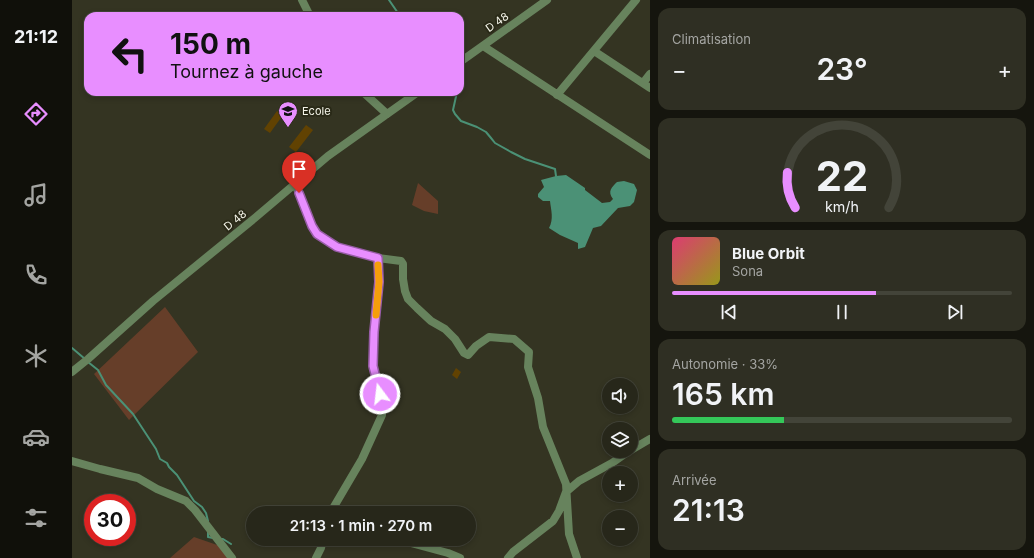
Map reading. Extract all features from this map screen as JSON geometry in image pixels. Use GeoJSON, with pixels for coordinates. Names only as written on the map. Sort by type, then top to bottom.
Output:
{"type":"FeatureCollection","features":[{"type":"Feature","properties":{"kind":"street"},"geometry":{"type":"LineString","coordinates":[[302,0],[308,12]]}},
{"type":"Feature","properties":{"kind":"street","name":"D 48"},"geometry":{"type":"LineString","coordinates":[[464,59],[547,0]]}},
{"type":"Feature","properties":{"kind":"street"},"geometry":{"type":"LineString","coordinates":[[557,95],[636,0]]}},
{"type":"Feature","properties":{"kind":"street"},"geometry":{"type":"LineString","coordinates":[[483,46],[650,155]]}},
{"type":"Feature","properties":{"kind":"street"},"geometry":{"type":"LineString","coordinates":[[594,51],[650,88]]}},
{"type":"Feature","properties":{"kind":"street"},"geometry":{"type":"LineString","coordinates":[[643,83],[650,74]]}},
{"type":"Feature","properties":{"kind":"street"},"geometry":{"type":"LineString","coordinates":[[367,96],[386,114]]}},
{"type":"Feature","properties":{"kind":"street","name":"D 48"},"geometry":{"type":"LineString","coordinates":[[72,372],[153,301],[328,156],[412,96]]}},
{"type":"Feature","properties":{"kind":"street"},"geometry":{"type":"LineString","coordinates":[[295,184],[312,226],[317,234],[337,247],[378,258],[401,261],[403,264],[405,292],[408,298],[431,321],[445,329],[455,339],[464,353],[468,355],[476,346],[489,337],[514,339],[529,352],[528,367],[538,398],[543,427],[566,484],[569,534],[577,558]]}},
{"type":"Feature","properties":{"kind":"street"},"geometry":{"type":"LineString","coordinates":[[334,506],[362,459],[382,415],[383,403],[373,366],[374,332],[379,282],[378,258]]}},
{"type":"Feature","properties":{"kind":"street"},"geometry":{"type":"LineString","coordinates":[[638,446],[650,439]]}},
{"type":"Feature","properties":{"kind":"street"},"geometry":{"type":"LineString","coordinates":[[508,558],[513,552],[553,521],[559,511],[566,492],[579,481],[619,458]]}},
{"type":"Feature","properties":{"kind":"street"},"geometry":{"type":"LineString","coordinates":[[72,461],[138,478],[157,489],[186,501],[195,510],[232,558]]}},
{"type":"Feature","properties":{"kind":"street"},"geometry":{"type":"LineString","coordinates":[[316,558],[321,546]]}},
{"type":"Feature","properties":{"kind":"street"},"geometry":{"type":"LineString","coordinates":[[422,546],[460,558]]}},
{"type":"Feature","properties":{"kind":"shaded area"},"geometry":{"type":"Polygon","coordinates":[[[566,175],[585,188],[585,190],[602,203],[610,202],[613,199],[610,191],[617,182],[624,181],[634,184],[637,190],[634,202],[630,206],[618,208],[601,226],[593,228],[585,247],[578,249],[578,243],[549,228],[552,218],[550,201],[543,201],[538,197],[538,194],[544,187],[541,180],[566,175]]]}},
{"type":"Feature","properties":{"kind":"shaded area"},"geometry":{"type":"Polygon","coordinates":[[[418,183],[438,201],[438,214],[424,211],[412,205],[418,183]]]}},
{"type":"Feature","properties":{"kind":"shaded area"},"geometry":{"type":"Polygon","coordinates":[[[165,307],[198,352],[129,420],[94,374],[165,307]]]}},
{"type":"Feature","properties":{"kind":"shaded area"},"geometry":{"type":"Polygon","coordinates":[[[194,537],[223,547],[232,558],[170,558],[194,537]]]}},
{"type":"Feature","properties":{"kind":"building"},"geometry":{"type":"Polygon","coordinates":[[[277,111],[283,115],[270,133],[264,129],[277,111]]]}},
{"type":"Feature","properties":{"kind":"building"},"geometry":{"type":"Polygon","coordinates":[[[306,125],[313,130],[296,152],[289,147],[306,125]]]}},
{"type":"Feature","properties":{"kind":"building"},"geometry":{"type":"Polygon","coordinates":[[[456,368],[461,372],[457,379],[452,375],[456,368]]]}},
{"type":"Feature","properties":{"kind":"waterway"},"geometry":{"type":"LineString","coordinates":[[389,0],[397,12]]}},
{"type":"Feature","properties":{"kind":"waterway"},"geometry":{"type":"LineString","coordinates":[[456,96],[453,110],[461,121],[486,132],[495,143],[511,152],[525,159],[555,169],[556,176]]}},
{"type":"Feature","properties":{"kind":"waterway"},"geometry":{"type":"LineString","coordinates":[[72,348],[85,359]]}},
{"type":"Feature","properties":{"kind":"waterway"},"geometry":{"type":"LineString","coordinates":[[88,362],[98,370],[106,385],[133,414],[156,449],[160,459],[167,463],[177,475],[194,501],[202,507],[206,513],[208,521]]}},
{"type":"Feature","properties":{"kind":"waterway"},"geometry":{"type":"LineString","coordinates":[[208,531],[208,537],[213,538]]}},
{"type":"Feature","properties":{"kind":"waterway"},"geometry":{"type":"LineString","coordinates":[[221,539],[231,544]]}},
{"type":"Feature","properties":{"kind":"slow traffic"},"geometry":{"type":"LineString","coordinates":[[376,315],[379,282],[378,265]]}},
{"type":"Feature","properties":{"kind":"place","name":"Ecole"},"geometry":{"type":"Point","coordinates":[288,128]}},
{"type":"Feature","properties":{"kind":"route"},"geometry":{"type":"LineString","coordinates":[[299,193],[312,226],[317,234],[337,247],[378,258],[379,282],[374,332],[373,366],[380,394]]}}]}
